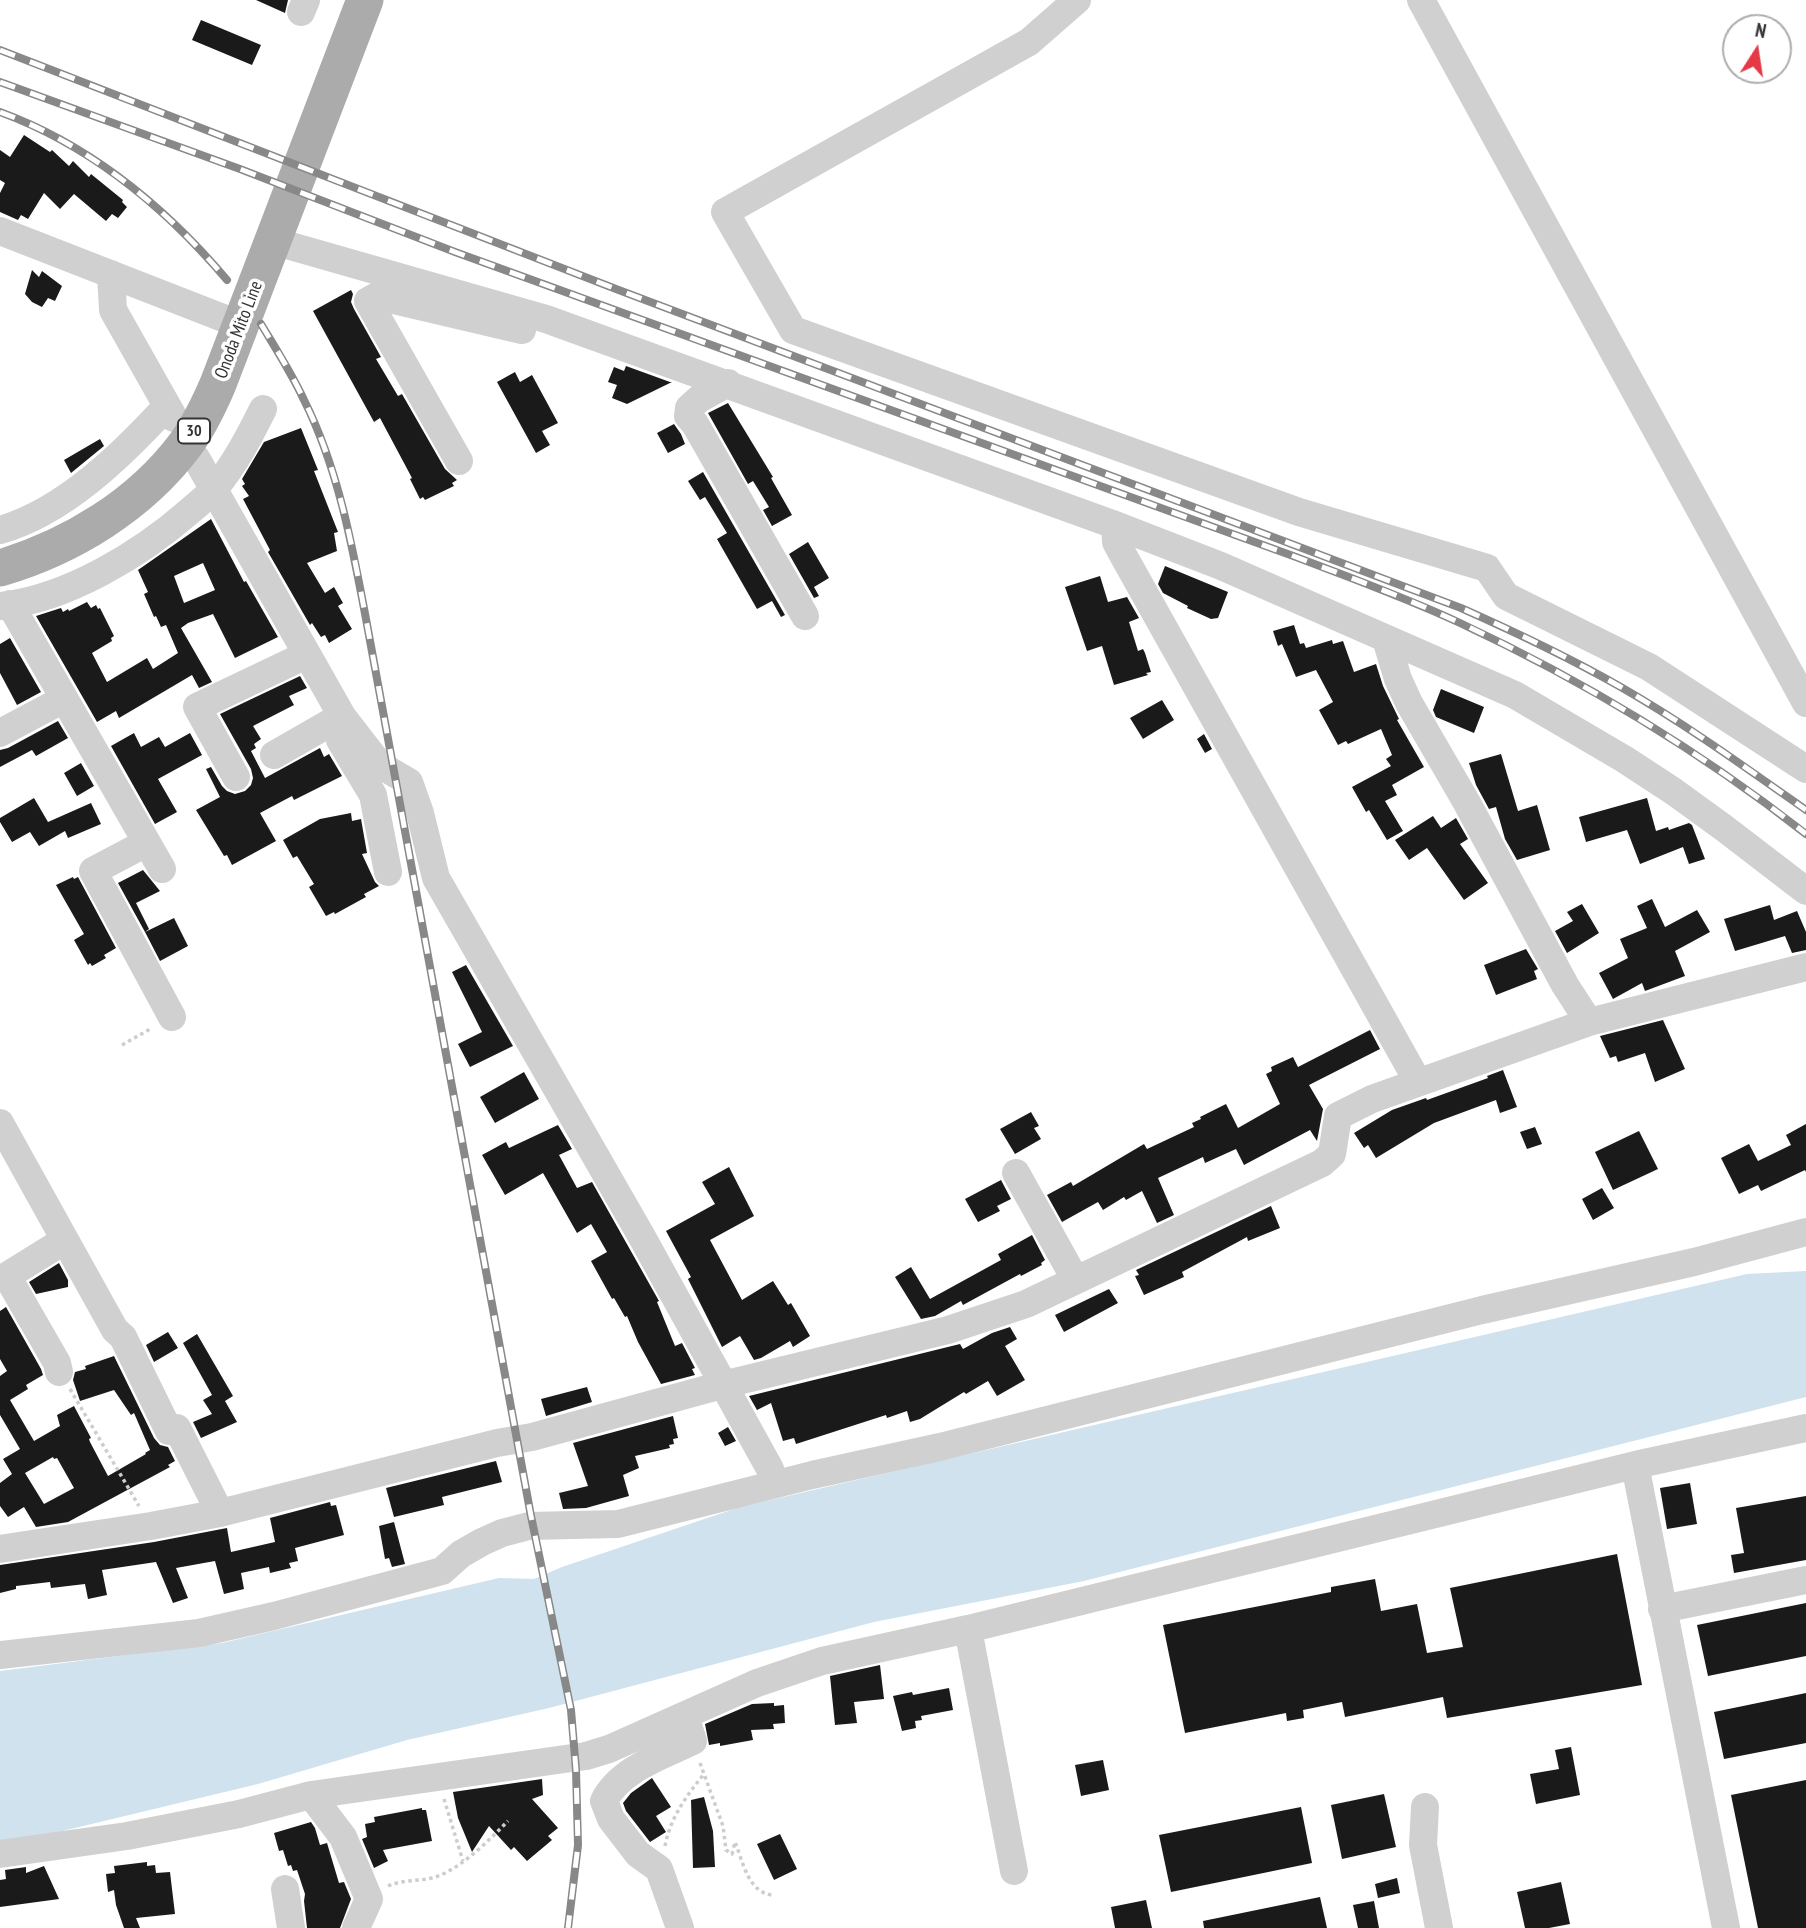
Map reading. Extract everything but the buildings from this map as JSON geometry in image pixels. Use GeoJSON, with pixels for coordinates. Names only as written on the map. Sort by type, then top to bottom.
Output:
{"type":"FeatureCollection","features":[{"type":"Feature","properties":{"kind":"main road","name":"Onoda Mito Line"},"geometry":{"type":"LineString","coordinates":[[0,568],[52,549],[99,524],[163,470],[185,445],[204,416],[365,0]]}},
{"type":"Feature","properties":{"kind":"street"},"geometry":{"type":"LineString","coordinates":[[1077,0],[1029,42],[724,212],[793,330],[1299,512],[1486,568],[1506,596],[1649,667],[1806,769]]}},
{"type":"Feature","properties":{"kind":"street"},"geometry":{"type":"LineString","coordinates":[[1421,0],[1806,703]]}},
{"type":"Feature","properties":{"kind":"street"},"geometry":{"type":"LineString","coordinates":[[279,224],[728,383],[1222,566],[1515,695],[1624,759],[1724,828],[1806,891]]}},
{"type":"Feature","properties":{"kind":"street"},"geometry":{"type":"LineString","coordinates":[[0,231],[241,325]]}},
{"type":"Feature","properties":{"kind":"street"},"geometry":{"type":"LineString","coordinates":[[0,530],[41,512],[104,470],[170,412],[113,310],[111,274]]}},
{"type":"Feature","properties":{"kind":"street"},"geometry":{"type":"LineString","coordinates":[[459,460],[368,301],[377,296],[559,339],[606,354],[615,344]]}},
{"type":"Feature","properties":{"kind":"street"},"geometry":{"type":"LineString","coordinates":[[728,383],[699,399],[690,408],[688,416],[805,616]]}},
{"type":"Feature","properties":{"kind":"street"},"geometry":{"type":"LineString","coordinates":[[162,869],[64,699],[5,605],[57,591],[138,551],[170,528],[213,490],[237,458],[263,409]]}},
{"type":"Feature","properties":{"kind":"street"},"geometry":{"type":"LineString","coordinates":[[196,458],[346,721],[380,765],[409,782],[420,813],[436,878],[642,1237],[770,1469]]}},
{"type":"Feature","properties":{"kind":"street"},"geometry":{"type":"LineString","coordinates":[[1115,525],[1116,541],[1123,555],[1418,1082]]}},
{"type":"Feature","properties":{"kind":"street"},"geometry":{"type":"LineString","coordinates":[[1387,639],[1398,679],[1409,703],[1467,803],[1565,985],[1589,1022]]}},
{"type":"Feature","properties":{"kind":"street"},"geometry":{"type":"LineString","coordinates":[[236,777],[197,707],[306,655]]}},
{"type":"Feature","properties":{"kind":"street"},"geometry":{"type":"LineString","coordinates":[[0,733],[64,699]]}},
{"type":"Feature","properties":{"kind":"street"},"geometry":{"type":"LineString","coordinates":[[274,755],[346,721]]}},
{"type":"Feature","properties":{"kind":"street"},"geometry":{"type":"LineString","coordinates":[[346,721],[340,740],[373,794],[388,872]]}},
{"type":"Feature","properties":{"kind":"street"},"geometry":{"type":"LineString","coordinates":[[146,842],[93,871],[172,1017]]}},
{"type":"Feature","properties":{"kind":"street"},"geometry":{"type":"LineString","coordinates":[[0,1549],[220,1513],[497,1443],[532,1437],[722,1385],[948,1330],[1026,1304],[1322,1163],[1332,1154],[1338,1116],[1372,1099],[1589,1022],[1806,967]]}},
{"type":"Feature","properties":{"kind":"street"},"geometry":{"type":"LineString","coordinates":[[0,1123],[115,1330],[123,1337],[169,1431],[177,1428],[220,1513]]}},
{"type":"Feature","properties":{"kind":"street"},"geometry":{"type":"LineString","coordinates":[[1016,1173],[1074,1279]]}},
{"type":"Feature","properties":{"kind":"street"},"geometry":{"type":"LineString","coordinates":[[0,1655],[199,1633],[274,1616],[442,1571],[461,1554],[502,1533],[555,1524],[618,1524],[812,1475],[940,1447],[1482,1310],[1694,1262],[1806,1232]]}},
{"type":"Feature","properties":{"kind":"street"},"geometry":{"type":"LineString","coordinates":[[59,1372],[57,1363],[7,1276],[65,1240]]}},
{"type":"Feature","properties":{"kind":"street"},"geometry":{"type":"LineString","coordinates":[[680,1928],[669,1892],[648,1862],[611,1819],[604,1801],[611,1787],[623,1777],[757,1683],[822,1661],[968,1629],[1635,1465],[1806,1428]]}},
{"type":"Feature","properties":{"kind":"street"},"geometry":{"type":"LineString","coordinates":[[681,1509],[685,1500],[702,1491],[770,1469],[860,1448],[940,1447]]}},
{"type":"Feature","properties":{"kind":"street"},"geometry":{"type":"LineString","coordinates":[[1635,1465],[1661,1609],[1726,1928]]}},
{"type":"Feature","properties":{"kind":"street"},"geometry":{"type":"LineString","coordinates":[[1661,1609],[1806,1580]]}},
{"type":"Feature","properties":{"kind":"street"},"geometry":{"type":"LineString","coordinates":[[968,1629],[1014,1871]]}},
{"type":"Feature","properties":{"kind":"street"},"geometry":{"type":"LineString","coordinates":[[0,1854],[127,1836],[239,1814],[311,1795],[586,1756],[689,1729]]}},
{"type":"Feature","properties":{"kind":"street"},"geometry":{"type":"LineString","coordinates":[[311,1795],[342,1837],[369,1899],[356,1928]]}},
{"type":"Feature","properties":{"kind":"street"},"geometry":{"type":"LineString","coordinates":[[1425,1807],[1423,1845],[1438,1928]]}},
{"type":"Feature","properties":{"kind":"street"},"geometry":{"type":"LineString","coordinates":[[648,1862],[663,1928]]}},
{"type":"Feature","properties":{"kind":"street"},"geometry":{"type":"LineString","coordinates":[[285,1889],[291,1928]]}},
{"type":"Feature","properties":{"kind":"path"},"geometry":{"type":"LineString","coordinates":[[122,1045],[172,1017]]}},
{"type":"Feature","properties":{"kind":"path"},"geometry":{"type":"LineString","coordinates":[[59,1372],[151,1526]]}},
{"type":"Feature","properties":{"kind":"path"},"geometry":{"type":"LineString","coordinates":[[689,1729],[723,1826],[726,1850],[732,1854],[735,1842],[758,1891],[772,1895]]}},
{"type":"Feature","properties":{"kind":"path"},"geometry":{"type":"LineString","coordinates":[[648,1862],[663,1862],[666,1840],[673,1822],[686,1797],[704,1774]]}},
{"type":"Feature","properties":{"kind":"path"},"geometry":{"type":"LineString","coordinates":[[436,1777],[463,1861]]}},
{"type":"Feature","properties":{"kind":"path"},"geometry":{"type":"LineString","coordinates":[[369,1899],[390,1885],[443,1875],[483,1846],[508,1821]]}},
{"type":"Feature","properties":{"kind":"water"},"geometry":{"type":"Polygon","coordinates":[[[1806,1271],[1806,1397],[1084,1581],[874,1622],[549,1708],[407,1740],[258,1784],[0,1846],[0,1671],[222,1643],[499,1578],[534,1579],[740,1507],[1747,1274],[1806,1271]]]}},
{"type":"Feature","properties":{"kind":"railway"},"geometry":{"type":"LineString","coordinates":[[0,50],[616,289],[1461,608],[1541,645],[1643,700],[1806,810]]}},
{"type":"Feature","properties":{"kind":"railway"},"geometry":{"type":"LineString","coordinates":[[0,82],[240,169],[455,252],[1296,557],[1420,605],[1551,668],[1639,719],[1724,774],[1806,834]]}},
{"type":"Feature","properties":{"kind":"railway"},"geometry":{"type":"LineString","coordinates":[[0,112],[65,142],[124,181],[178,228],[227,280]]}},
{"type":"Feature","properties":{"kind":"railway"},"geometry":{"type":"LineString","coordinates":[[261,324],[299,390],[326,452],[335,479],[361,591],[531,1516],[571,1710],[578,1845],[568,1928]]}}]}
